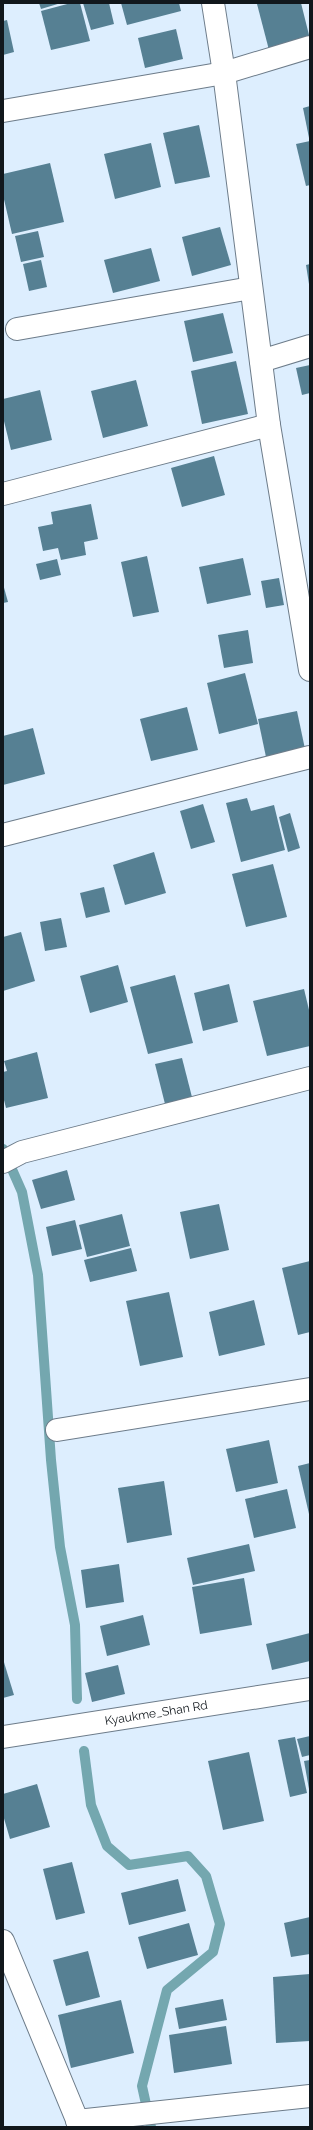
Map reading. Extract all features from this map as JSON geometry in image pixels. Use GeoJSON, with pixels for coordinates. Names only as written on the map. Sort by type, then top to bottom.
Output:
{"type":"FeatureCollection","features":[{"type":"Feature","properties":{"kind":"street"},"geometry":{"type":"LineString","coordinates":[[213,3],[224,73],[269,425],[310,670]]}},
{"type":"Feature","properties":{"kind":"street"},"geometry":{"type":"LineString","coordinates":[[3,110],[224,73],[310,47]]}},
{"type":"Feature","properties":{"kind":"street"},"geometry":{"type":"LineString","coordinates":[[17,329],[251,288]]}},
{"type":"Feature","properties":{"kind":"street"},"geometry":{"type":"LineString","coordinates":[[261,361],[310,346]]}},
{"type":"Feature","properties":{"kind":"street"},"geometry":{"type":"LineString","coordinates":[[3,494],[269,425]]}},
{"type":"Feature","properties":{"kind":"street"},"geometry":{"type":"LineString","coordinates":[[3,835],[310,757]]}},
{"type":"Feature","properties":{"kind":"street"},"geometry":{"type":"LineString","coordinates":[[3,1162],[22,1152],[310,1078]]}},
{"type":"Feature","properties":{"kind":"street"},"geometry":{"type":"LineString","coordinates":[[57,1430],[310,1389]]}},
{"type":"Feature","properties":{"kind":"street","name":"Kyaukme_Shan Rd"},"geometry":{"type":"LineString","coordinates":[[3,1737],[310,1689]]}},
{"type":"Feature","properties":{"kind":"street"},"geometry":{"type":"LineString","coordinates":[[3,1941],[8,1969],[79,2124],[126,2115],[310,2096]]}},
{"type":"Feature","properties":{"kind":"building"},"geometry":{"type":"Polygon","coordinates":[[[39,3],[61,3],[41,9],[39,3]]]}},
{"type":"Feature","properties":{"kind":"building"},"geometry":{"type":"Polygon","coordinates":[[[71,3],[80,3],[90,41],[51,50],[41,11],[71,3]]]}},
{"type":"Feature","properties":{"kind":"building"},"geometry":{"type":"Polygon","coordinates":[[[83,3],[109,3],[114,24],[91,30],[83,3]]]}},
{"type":"Feature","properties":{"kind":"building"},"geometry":{"type":"Polygon","coordinates":[[[121,3],[179,3],[181,11],[127,25],[121,3]]]}},
{"type":"Feature","properties":{"kind":"building"},"geometry":{"type":"Polygon","coordinates":[[[301,3],[310,39],[269,50],[257,4],[301,3]]]}},
{"type":"Feature","properties":{"kind":"building"},"geometry":{"type":"Polygon","coordinates":[[[7,20],[14,52],[3,55],[3,21],[7,20]]]}},
{"type":"Feature","properties":{"kind":"building"},"geometry":{"type":"Polygon","coordinates":[[[176,29],[183,59],[145,68],[138,38],[176,29]]]}},
{"type":"Feature","properties":{"kind":"building"},"geometry":{"type":"Polygon","coordinates":[[[310,106],[310,138],[309,138],[303,108],[310,106]]]}},
{"type":"Feature","properties":{"kind":"building"},"geometry":{"type":"Polygon","coordinates":[[[199,125],[210,177],[175,184],[163,133],[199,125]]]}},
{"type":"Feature","properties":{"kind":"building"},"geometry":{"type":"Polygon","coordinates":[[[310,141],[310,185],[306,186],[296,144],[310,141]]]}},
{"type":"Feature","properties":{"kind":"building"},"geometry":{"type":"Polygon","coordinates":[[[151,143],[161,187],[115,199],[104,154],[151,143]]]}},
{"type":"Feature","properties":{"kind":"building"},"geometry":{"type":"Polygon","coordinates":[[[50,163],[64,222],[12,234],[3,195],[3,174],[50,163]]]}},
{"type":"Feature","properties":{"kind":"building"},"geometry":{"type":"Polygon","coordinates":[[[220,227],[231,265],[192,276],[182,237],[220,227]]]}},
{"type":"Feature","properties":{"kind":"building"},"geometry":{"type":"Polygon","coordinates":[[[38,231],[44,257],[21,262],[15,236],[38,231]]]}},
{"type":"Feature","properties":{"kind":"building"},"geometry":{"type":"Polygon","coordinates":[[[151,248],[160,281],[113,293],[104,260],[151,248]]]}},
{"type":"Feature","properties":{"kind":"building"},"geometry":{"type":"Polygon","coordinates":[[[41,260],[47,287],[29,291],[23,264],[41,260]]]}},
{"type":"Feature","properties":{"kind":"building"},"geometry":{"type":"Polygon","coordinates":[[[310,264],[310,284],[309,284],[306,265],[310,264]]]}},
{"type":"Feature","properties":{"kind":"building"},"geometry":{"type":"Polygon","coordinates":[[[223,313],[233,353],[193,362],[184,321],[223,313]]]}},
{"type":"Feature","properties":{"kind":"building"},"geometry":{"type":"Polygon","coordinates":[[[236,361],[248,414],[202,424],[191,371],[236,361]]]}},
{"type":"Feature","properties":{"kind":"building"},"geometry":{"type":"Polygon","coordinates":[[[310,365],[310,393],[302,395],[296,368],[310,365]]]}},
{"type":"Feature","properties":{"kind":"building"},"geometry":{"type":"Polygon","coordinates":[[[136,380],[148,426],[103,438],[91,391],[136,380]]]}},
{"type":"Feature","properties":{"kind":"building"},"geometry":{"type":"Polygon","coordinates":[[[40,390],[52,440],[11,450],[3,417],[3,399],[40,390]]]}},
{"type":"Feature","properties":{"kind":"building"},"geometry":{"type":"Polygon","coordinates":[[[214,456],[225,495],[182,507],[171,468],[214,456]]]}},
{"type":"Feature","properties":{"kind":"building"},"geometry":{"type":"Polygon","coordinates":[[[91,504],[98,539],[84,542],[86,555],[61,560],[58,548],[43,551],[38,527],[53,524],[51,512],[91,504]]]}},
{"type":"Feature","properties":{"kind":"building"},"geometry":{"type":"Polygon","coordinates":[[[147,556],[159,612],[133,617],[121,562],[147,556]]]}},
{"type":"Feature","properties":{"kind":"building"},"geometry":{"type":"Polygon","coordinates":[[[243,558],[251,595],[207,604],[199,567],[243,558]]]}},
{"type":"Feature","properties":{"kind":"building"},"geometry":{"type":"Polygon","coordinates":[[[57,559],[61,575],[40,580],[36,564],[57,559]]]}},
{"type":"Feature","properties":{"kind":"building"},"geometry":{"type":"Polygon","coordinates":[[[279,578],[284,605],[266,608],[261,581],[279,578]]]}},
{"type":"Feature","properties":{"kind":"building"},"geometry":{"type":"Polygon","coordinates":[[[3,584],[8,602],[3,603],[3,584]]]}},
{"type":"Feature","properties":{"kind":"building"},"geometry":{"type":"Polygon","coordinates":[[[248,630],[253,663],[224,668],[218,635],[248,630]]]}},
{"type":"Feature","properties":{"kind":"building"},"geometry":{"type":"Polygon","coordinates":[[[245,673],[258,724],[219,734],[207,683],[245,673]]]}},
{"type":"Feature","properties":{"kind":"building"},"geometry":{"type":"Polygon","coordinates":[[[187,707],[198,750],[151,761],[140,719],[187,707]]]}},
{"type":"Feature","properties":{"kind":"building"},"geometry":{"type":"Polygon","coordinates":[[[297,711],[305,749],[266,757],[258,719],[297,711]]]}},
{"type":"Feature","properties":{"kind":"building"},"geometry":{"type":"Polygon","coordinates":[[[33,728],[45,774],[3,785],[3,736],[33,728]]]}},
{"type":"Feature","properties":{"kind":"building"},"geometry":{"type":"Polygon","coordinates":[[[247,798],[251,811],[274,805],[285,850],[241,862],[226,803],[247,798]]]}},
{"type":"Feature","properties":{"kind":"building"},"geometry":{"type":"Polygon","coordinates":[[[203,804],[215,842],[191,849],[180,811],[203,804]]]}},
{"type":"Feature","properties":{"kind":"building"},"geometry":{"type":"Polygon","coordinates":[[[290,813],[300,848],[288,852],[279,817],[290,813]]]}},
{"type":"Feature","properties":{"kind":"building"},"geometry":{"type":"Polygon","coordinates":[[[154,852],[166,893],[125,905],[113,865],[154,852]]]}},
{"type":"Feature","properties":{"kind":"building"},"geometry":{"type":"Polygon","coordinates":[[[273,864],[287,917],[246,927],[232,874],[273,864]]]}},
{"type":"Feature","properties":{"kind":"building"},"geometry":{"type":"Polygon","coordinates":[[[104,887],[110,912],[86,918],[80,893],[104,887]]]}},
{"type":"Feature","properties":{"kind":"building"},"geometry":{"type":"Polygon","coordinates":[[[61,918],[67,947],[45,951],[40,922],[61,918]]]}},
{"type":"Feature","properties":{"kind":"building"},"geometry":{"type":"Polygon","coordinates":[[[21,932],[35,981],[3,991],[3,937],[21,932]]]}},
{"type":"Feature","properties":{"kind":"building"},"geometry":{"type":"Polygon","coordinates":[[[118,965],[128,1002],[90,1013],[80,976],[118,965]]]}},
{"type":"Feature","properties":{"kind":"building"},"geometry":{"type":"Polygon","coordinates":[[[175,975],[193,1043],[148,1054],[130,987],[175,975]]]}},
{"type":"Feature","properties":{"kind":"building"},"geometry":{"type":"Polygon","coordinates":[[[229,984],[238,1022],[203,1031],[194,993],[229,984]]]}},
{"type":"Feature","properties":{"kind":"building"},"geometry":{"type":"Polygon","coordinates":[[[304,989],[310,1014],[310,1046],[267,1056],[253,1001],[304,989]]]}},
{"type":"Feature","properties":{"kind":"building"},"geometry":{"type":"Polygon","coordinates":[[[37,1052],[48,1098],[6,1108],[3,1096],[3,1072],[7,1071],[4,1061],[37,1052]]]}},
{"type":"Feature","properties":{"kind":"building"},"geometry":{"type":"Polygon","coordinates":[[[182,1058],[193,1101],[166,1108],[155,1064],[182,1058]]]}},
{"type":"Feature","properties":{"kind":"building"},"geometry":{"type":"Polygon","coordinates":[[[67,1170],[75,1200],[41,1209],[32,1180],[67,1170]]]}},
{"type":"Feature","properties":{"kind":"building"},"geometry":{"type":"Polygon","coordinates":[[[219,1204],[229,1250],[190,1259],[180,1212],[219,1204]]]}},
{"type":"Feature","properties":{"kind":"building"},"geometry":{"type":"Polygon","coordinates":[[[122,1214],[130,1246],[87,1257],[79,1225],[122,1214]]]}},
{"type":"Feature","properties":{"kind":"building"},"geometry":{"type":"Polygon","coordinates":[[[75,1220],[82,1249],[52,1256],[46,1227],[75,1220]]]}},
{"type":"Feature","properties":{"kind":"building"},"geometry":{"type":"Polygon","coordinates":[[[131,1248],[137,1271],[90,1282],[84,1260],[131,1248]]]}},
{"type":"Feature","properties":{"kind":"building"},"geometry":{"type":"Polygon","coordinates":[[[310,1261],[310,1332],[298,1335],[282,1268],[310,1261]]]}},
{"type":"Feature","properties":{"kind":"building"},"geometry":{"type":"Polygon","coordinates":[[[169,1292],[183,1357],[140,1366],[126,1301],[169,1292]]]}},
{"type":"Feature","properties":{"kind":"building"},"geometry":{"type":"Polygon","coordinates":[[[254,1300],[265,1345],[219,1356],[209,1312],[254,1300]]]}},
{"type":"Feature","properties":{"kind":"building"},"geometry":{"type":"Polygon","coordinates":[[[269,1440],[278,1483],[236,1492],[226,1449],[269,1440]]]}},
{"type":"Feature","properties":{"kind":"building"},"geometry":{"type":"Polygon","coordinates":[[[310,1463],[310,1514],[309,1514],[298,1466],[310,1463]]]}},
{"type":"Feature","properties":{"kind":"building"},"geometry":{"type":"Polygon","coordinates":[[[164,1481],[172,1535],[127,1543],[118,1488],[164,1481]]]}},
{"type":"Feature","properties":{"kind":"building"},"geometry":{"type":"Polygon","coordinates":[[[287,1489],[296,1528],[254,1538],[245,1499],[287,1489]]]}},
{"type":"Feature","properties":{"kind":"building"},"geometry":{"type":"Polygon","coordinates":[[[249,1544],[255,1571],[193,1585],[187,1558],[249,1544]]]}},
{"type":"Feature","properties":{"kind":"building"},"geometry":{"type":"Polygon","coordinates":[[[119,1564],[124,1602],[86,1608],[81,1570],[119,1564]]]}},
{"type":"Feature","properties":{"kind":"building"},"geometry":{"type":"Polygon","coordinates":[[[244,1578],[252,1625],[200,1634],[192,1587],[244,1578]]]}},
{"type":"Feature","properties":{"kind":"building"},"geometry":{"type":"Polygon","coordinates":[[[143,1615],[150,1645],[107,1656],[100,1626],[143,1615]]]}},
{"type":"Feature","properties":{"kind":"building"},"geometry":{"type":"Polygon","coordinates":[[[310,1633],[310,1661],[272,1670],[266,1644],[310,1633]]]}},
{"type":"Feature","properties":{"kind":"building"},"geometry":{"type":"Polygon","coordinates":[[[3,1659],[14,1695],[3,1698],[3,1659]]]}},
{"type":"Feature","properties":{"kind":"building"},"geometry":{"type":"Polygon","coordinates":[[[118,1665],[125,1694],[92,1702],[85,1673],[118,1665]]]}},
{"type":"Feature","properties":{"kind":"building"},"geometry":{"type":"Polygon","coordinates":[[[310,1736],[310,1755],[302,1757],[297,1739],[310,1736]]]}},
{"type":"Feature","properties":{"kind":"building"},"geometry":{"type":"Polygon","coordinates":[[[295,1737],[307,1793],[290,1797],[278,1740],[295,1737]]]}},
{"type":"Feature","properties":{"kind":"building"},"geometry":{"type":"Polygon","coordinates":[[[249,1752],[264,1821],[223,1830],[208,1761],[249,1752]]]}},
{"type":"Feature","properties":{"kind":"building"},"geometry":{"type":"Polygon","coordinates":[[[310,1760],[310,1789],[309,1789],[304,1761],[310,1760]]]}},
{"type":"Feature","properties":{"kind":"building"},"geometry":{"type":"Polygon","coordinates":[[[37,1784],[50,1827],[10,1839],[3,1815],[3,1794],[37,1784]]]}},
{"type":"Feature","properties":{"kind":"building"},"geometry":{"type":"Polygon","coordinates":[[[72,1862],[85,1913],[56,1920],[43,1869],[72,1862]]]}},
{"type":"Feature","properties":{"kind":"building"},"geometry":{"type":"Polygon","coordinates":[[[178,1879],[186,1911],[129,1925],[121,1893],[178,1879]]]}},
{"type":"Feature","properties":{"kind":"building"},"geometry":{"type":"Polygon","coordinates":[[[310,1917],[310,1954],[291,1957],[284,1923],[310,1917]]]}},
{"type":"Feature","properties":{"kind":"building"},"geometry":{"type":"Polygon","coordinates":[[[189,1923],[198,1955],[147,1969],[138,1937],[189,1923]]]}},
{"type":"Feature","properties":{"kind":"building"},"geometry":{"type":"Polygon","coordinates":[[[88,1951],[100,1997],[66,2006],[53,1960],[88,1951]]]}},
{"type":"Feature","properties":{"kind":"building"},"geometry":{"type":"Polygon","coordinates":[[[310,1974],[310,2041],[276,2043],[273,1977],[310,1974]]]}},
{"type":"Feature","properties":{"kind":"building"},"geometry":{"type":"Polygon","coordinates":[[[223,1999],[227,2020],[179,2029],[175,2008],[223,1999]]]}},
{"type":"Feature","properties":{"kind":"building"},"geometry":{"type":"Polygon","coordinates":[[[121,2000],[134,2053],[71,2068],[58,2015],[121,2000]]]}},
{"type":"Feature","properties":{"kind":"building"},"geometry":{"type":"Polygon","coordinates":[[[226,2026],[232,2064],[174,2073],[169,2035],[226,2026]]]}},
{"type":"Feature","properties":{"kind":"waterway"},"geometry":{"type":"LineString","coordinates":[[3,1149],[22,1192],[38,1275],[51,1460],[60,1547],[75,1625],[77,1699]]}},
{"type":"Feature","properties":{"kind":"waterway"},"geometry":{"type":"LineString","coordinates":[[84,1751],[91,1805],[107,1846],[129,1865],[188,1856],[206,1876],[220,1924],[213,1952],[167,1990],[142,2086],[151,2127]]}}]}
